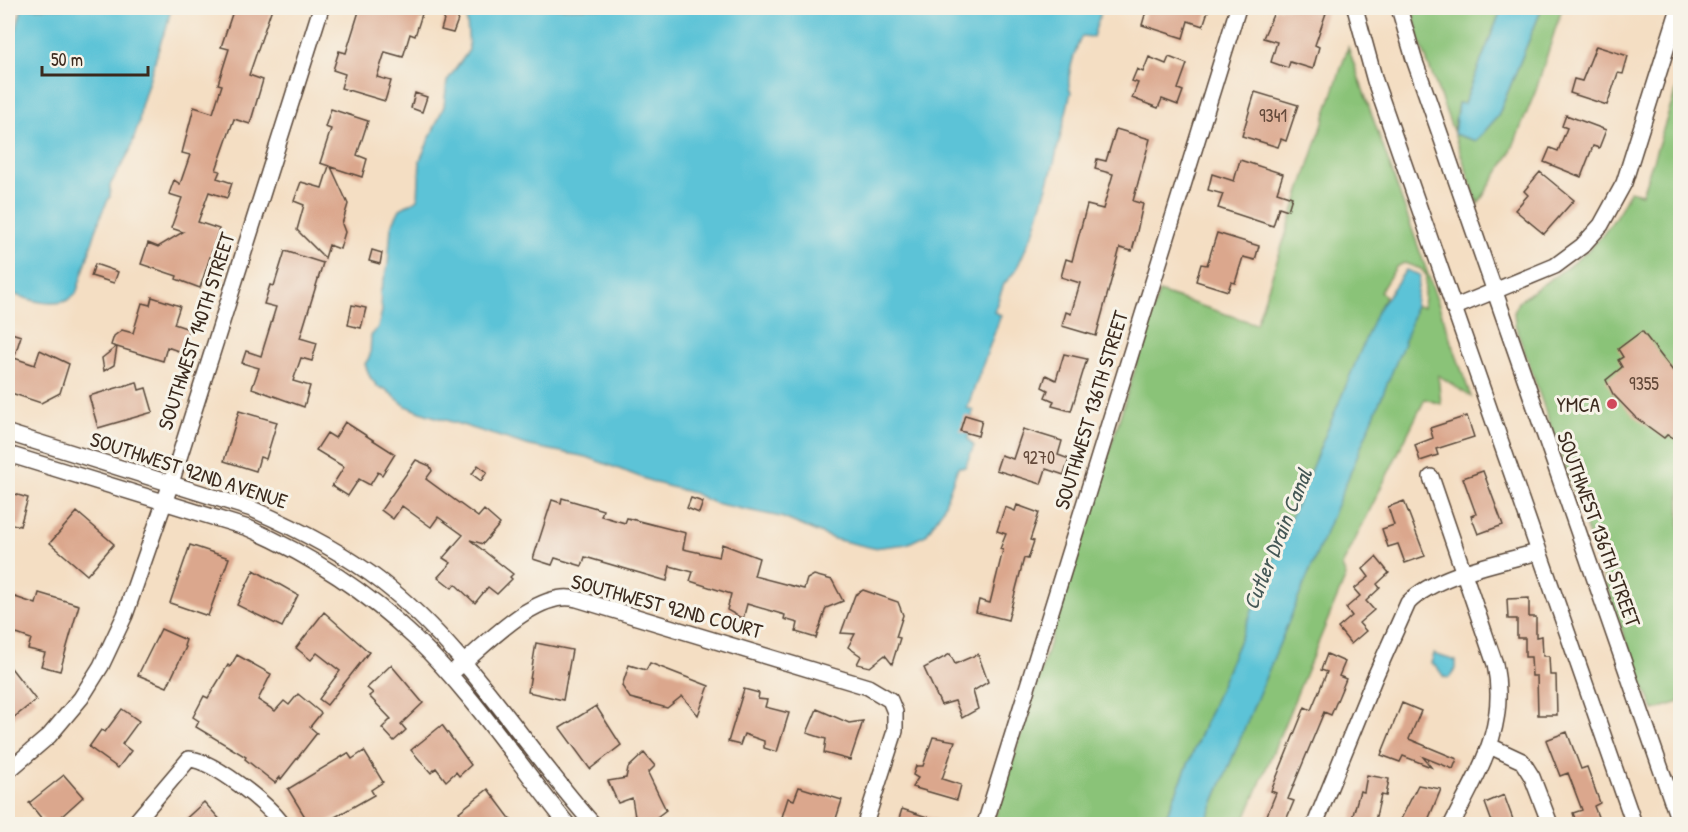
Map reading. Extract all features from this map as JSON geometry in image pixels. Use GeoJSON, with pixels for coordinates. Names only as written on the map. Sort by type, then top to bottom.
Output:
{"type":"FeatureCollection","features":[{"type":"Feature","properties":{"kind":"street","name":"SOUTHWEST 140TH STREET"},"geometry":{"type":"LineString","coordinates":[[8,771],[59,726],[101,666],[125,615],[171,483],[321,8]]}},
{"type":"Feature","properties":{"kind":"street","name":"SOUTHWEST 136TH STREET"},"geometry":{"type":"LineString","coordinates":[[985,825],[1238,8]]}},
{"type":"Feature","properties":{"kind":"street"},"geometry":{"type":"LineString","coordinates":[[1355,8],[1375,81],[1634,825]]}},
{"type":"Feature","properties":{"kind":"street","name":"SOUTHWEST 136TH STREET"},"geometry":{"type":"LineString","coordinates":[[1399,8],[1414,59],[1494,292],[1680,825]]}},
{"type":"Feature","properties":{"kind":"street"},"geometry":{"type":"LineString","coordinates":[[1453,308],[1563,262],[1590,239],[1606,217],[1627,175],[1679,8]]}},
{"type":"Feature","properties":{"kind":"street","name":"SOUTHWEST 92ND AVENUE"},"geometry":{"type":"LineString","coordinates":[[8,433],[252,509],[290,526],[355,564],[383,584],[429,624],[593,825]]}},
{"type":"Feature","properties":{"kind":"street","name":"SOUTHWEST 92ND AVENUE"},"geometry":{"type":"LineString","coordinates":[[8,454],[248,528],[310,558],[372,601],[414,637],[450,674],[567,825]]}},
{"type":"Feature","properties":{"kind":"street"},"geometry":{"type":"LineString","coordinates":[[1431,477],[1497,673],[1499,707],[1490,746],[1452,825]]}},
{"type":"Feature","properties":{"kind":"street"},"geometry":{"type":"LineString","coordinates":[[1315,825],[1404,608],[1418,594],[1463,574],[1538,552]]}},
{"type":"Feature","properties":{"kind":"street","name":"SOUTHWEST 92ND COURT"},"geometry":{"type":"LineString","coordinates":[[450,674],[537,605],[552,598],[568,597],[858,683],[890,700],[895,712],[895,731],[865,825]]}},
{"type":"Feature","properties":{"kind":"street"},"geometry":{"type":"LineString","coordinates":[[1490,746],[1522,761],[1532,777],[1550,825]]}},
{"type":"Feature","properties":{"kind":"street"},"geometry":{"type":"LineString","coordinates":[[134,825],[189,759],[207,765],[259,800],[282,825]]}},
{"type":"Feature","properties":{"kind":"green space"},"geometry":{"type":"Polygon","coordinates":[[[1412,8],[1502,8],[1464,104],[1458,103],[1453,131],[1420,42],[1412,8]]]}},
{"type":"Feature","properties":{"kind":"green space"},"geometry":{"type":"Polygon","coordinates":[[[1542,8],[1562,8],[1536,90],[1510,154],[1478,204],[1454,134],[1476,141],[1498,116],[1542,8]]]}},
{"type":"Feature","properties":{"kind":"green space"},"geometry":{"type":"Polygon","coordinates":[[[1348,47],[1471,397],[1438,375],[1441,404],[1425,399],[1342,566],[1346,576],[1243,824],[1205,824],[1413,316],[1415,306],[1423,307],[1426,275],[1421,269],[1404,263],[1396,267],[1380,292],[1385,296],[1163,824],[993,824],[1159,292],[1256,324],[1348,47]]]}},
{"type":"Feature","properties":{"kind":"green space","name":"YMCA"},"geometry":{"type":"Polygon","coordinates":[[[1679,81],[1680,702],[1654,710],[1631,656],[1515,324],[1514,312],[1518,302],[1569,266],[1595,244],[1630,191],[1642,194],[1679,81]]]}},
{"type":"Feature","properties":{"kind":"water"},"geometry":{"type":"Polygon","coordinates":[[[22,8],[171,8],[141,106],[139,122],[130,151],[110,185],[110,196],[102,212],[76,294],[61,302],[43,302],[8,292],[8,60],[22,8]]]}},
{"type":"Feature","properties":{"kind":"water"},"geometry":{"type":"Polygon","coordinates":[[[470,8],[1102,8],[1093,37],[1082,36],[1072,64],[1069,80],[1071,92],[1054,163],[1034,230],[1016,270],[1004,284],[994,312],[1001,315],[967,408],[973,410],[968,439],[974,446],[965,467],[958,467],[943,509],[926,535],[907,544],[873,548],[834,539],[781,517],[714,503],[693,493],[656,483],[587,457],[530,446],[426,414],[406,406],[385,389],[378,387],[370,377],[365,364],[370,356],[371,336],[378,327],[382,311],[380,293],[388,265],[391,227],[400,209],[418,199],[420,160],[444,106],[447,81],[469,50],[467,21],[470,8]]]}},
{"type":"Feature","properties":{"kind":"water"},"geometry":{"type":"Polygon","coordinates":[[[1502,8],[1542,8],[1498,116],[1476,141],[1454,134],[1458,103],[1464,104],[1502,8]]]}},
{"type":"Feature","properties":{"kind":"water"},"geometry":{"type":"Polygon","coordinates":[[[1406,270],[1420,275],[1413,316],[1404,343],[1205,824],[1163,824],[1377,311],[1406,270]]]}},
{"type":"Feature","properties":{"kind":"water"},"geometry":{"type":"Polygon","coordinates":[[[1434,654],[1456,661],[1456,669],[1449,678],[1444,677],[1431,663],[1434,654]]]}},
{"type":"Feature","properties":{"kind":"building"},"geometry":{"type":"Polygon","coordinates":[[[234,8],[272,8],[249,75],[263,80],[250,124],[234,119],[216,170],[220,171],[217,178],[232,183],[227,198],[209,192],[198,222],[219,229],[200,288],[176,279],[177,276],[141,264],[148,243],[158,247],[183,232],[171,228],[182,198],[169,194],[174,180],[180,184],[190,155],[182,153],[194,107],[213,113],[222,85],[218,84],[229,49],[221,47],[234,8]]]}},
{"type":"Feature","properties":{"kind":"building"},"geometry":{"type":"Polygon","coordinates":[[[360,8],[402,8],[422,14],[415,36],[410,34],[403,57],[385,52],[377,77],[391,81],[385,101],[341,88],[345,74],[333,70],[339,51],[346,53],[360,8]]]}},
{"type":"Feature","properties":{"kind":"building"},"geometry":{"type":"Polygon","coordinates":[[[1147,8],[1209,8],[1203,26],[1188,21],[1183,38],[1142,25],[1147,8]]]}},
{"type":"Feature","properties":{"kind":"building"},"geometry":{"type":"Polygon","coordinates":[[[1276,8],[1309,8],[1326,13],[1315,45],[1319,47],[1313,69],[1290,62],[1288,68],[1271,62],[1277,42],[1263,38],[1276,8]]]}},
{"type":"Feature","properties":{"kind":"building"},"geometry":{"type":"Polygon","coordinates":[[[446,13],[459,17],[453,33],[441,30],[446,13]]]}},
{"type":"Feature","properties":{"kind":"building"},"geometry":{"type":"Polygon","coordinates":[[[1596,46],[1628,56],[1623,74],[1618,73],[1607,105],[1570,93],[1574,79],[1582,81],[1596,46]]]}},
{"type":"Feature","properties":{"kind":"building"},"geometry":{"type":"Polygon","coordinates":[[[1149,57],[1166,64],[1169,57],[1187,64],[1178,89],[1183,91],[1178,105],[1162,99],[1158,108],[1132,98],[1138,83],[1132,81],[1137,69],[1143,72],[1149,57]]]}},
{"type":"Feature","properties":{"kind":"building"},"geometry":{"type":"Polygon","coordinates":[[[1255,92],[1298,105],[1286,141],[1281,139],[1278,147],[1242,136],[1255,92]]]}},
{"type":"Feature","properties":{"kind":"building"},"geometry":{"type":"Polygon","coordinates":[[[415,93],[427,97],[422,112],[411,108],[415,93]]]}},
{"type":"Feature","properties":{"kind":"building"},"geometry":{"type":"Polygon","coordinates":[[[331,109],[368,121],[357,155],[367,159],[362,177],[331,167],[348,204],[342,224],[345,232],[340,249],[329,245],[325,258],[297,230],[304,205],[294,201],[301,182],[322,188],[329,166],[320,163],[331,129],[325,127],[331,109]]]}},
{"type":"Feature","properties":{"kind":"building"},"geometry":{"type":"Polygon","coordinates":[[[1566,115],[1606,130],[1599,148],[1593,146],[1581,177],[1544,162],[1550,148],[1558,151],[1567,128],[1562,126],[1566,115]]]}},
{"type":"Feature","properties":{"kind":"building"},"geometry":{"type":"Polygon","coordinates":[[[1116,129],[1150,139],[1133,201],[1143,204],[1132,251],[1120,248],[1096,336],[1062,326],[1066,312],[1071,314],[1080,283],[1061,277],[1066,259],[1072,261],[1087,205],[1103,209],[1113,174],[1095,169],[1097,159],[1106,161],[1116,129]]]}},
{"type":"Feature","properties":{"kind":"building"},"geometry":{"type":"Polygon","coordinates":[[[1240,160],[1283,174],[1277,192],[1292,197],[1288,210],[1279,207],[1273,226],[1218,208],[1223,194],[1208,190],[1212,174],[1234,181],[1240,160]]]}},
{"type":"Feature","properties":{"kind":"building"},"geometry":{"type":"Polygon","coordinates":[[[1540,172],[1574,200],[1544,234],[1515,210],[1528,195],[1524,191],[1540,172]]]}},
{"type":"Feature","properties":{"kind":"building"},"geometry":{"type":"Polygon","coordinates":[[[1217,233],[1259,246],[1255,260],[1243,257],[1235,283],[1231,282],[1228,291],[1196,281],[1201,264],[1207,265],[1217,233]]]}},
{"type":"Feature","properties":{"kind":"building"},"geometry":{"type":"Polygon","coordinates":[[[372,250],[382,253],[380,264],[369,261],[372,250]]]}},
{"type":"Feature","properties":{"kind":"building"},"geometry":{"type":"Polygon","coordinates":[[[285,251],[323,263],[300,338],[317,343],[312,361],[301,358],[293,381],[310,386],[304,407],[252,388],[259,368],[242,363],[246,351],[261,356],[276,307],[264,304],[270,285],[274,286],[285,251]]]}},
{"type":"Feature","properties":{"kind":"building"},"geometry":{"type":"Polygon","coordinates":[[[95,264],[118,272],[114,283],[91,276],[95,264]]]}},
{"type":"Feature","properties":{"kind":"building"},"geometry":{"type":"Polygon","coordinates":[[[152,297],[180,306],[174,324],[189,329],[181,352],[167,347],[163,361],[117,347],[114,365],[104,371],[102,358],[116,347],[111,345],[114,336],[122,330],[133,333],[142,303],[150,305],[152,297]]]}},
{"type":"Feature","properties":{"kind":"building"},"geometry":{"type":"Polygon","coordinates":[[[352,305],[366,308],[361,328],[348,325],[352,305]]]}},
{"type":"Feature","properties":{"kind":"building"},"geometry":{"type":"Polygon","coordinates":[[[1642,331],[1680,380],[1680,441],[1667,435],[1664,438],[1635,417],[1613,394],[1606,380],[1622,367],[1618,360],[1623,357],[1618,349],[1642,331]]]}},
{"type":"Feature","properties":{"kind":"building"},"geometry":{"type":"Polygon","coordinates":[[[8,332],[21,336],[14,358],[35,365],[40,350],[69,364],[60,393],[41,403],[8,392],[8,332]]]}},
{"type":"Feature","properties":{"kind":"building"},"geometry":{"type":"Polygon","coordinates":[[[1064,354],[1087,359],[1071,411],[1052,406],[1054,401],[1045,397],[1048,390],[1042,387],[1046,375],[1056,380],[1064,354]]]}},
{"type":"Feature","properties":{"kind":"building"},"geometry":{"type":"Polygon","coordinates":[[[137,382],[139,390],[146,388],[153,412],[98,428],[89,396],[137,382]]]}},
{"type":"Feature","properties":{"kind":"building"},"geometry":{"type":"Polygon","coordinates":[[[239,411],[277,422],[266,459],[260,457],[256,471],[224,461],[239,411]]]}},
{"type":"Feature","properties":{"kind":"building"},"geometry":{"type":"Polygon","coordinates":[[[965,415],[982,420],[978,436],[960,431],[965,415]]]}},
{"type":"Feature","properties":{"kind":"building"},"geometry":{"type":"Polygon","coordinates":[[[1467,416],[1474,437],[1436,449],[1438,455],[1420,461],[1415,445],[1433,438],[1430,428],[1467,416]]]}},
{"type":"Feature","properties":{"kind":"building"},"geometry":{"type":"Polygon","coordinates":[[[345,422],[395,454],[382,475],[378,472],[370,485],[359,479],[348,496],[332,486],[344,467],[316,450],[327,433],[335,438],[345,422]]]}},
{"type":"Feature","properties":{"kind":"building"},"geometry":{"type":"Polygon","coordinates":[[[1023,429],[1062,441],[1058,455],[1069,459],[1064,475],[1046,469],[1041,484],[996,470],[1001,455],[1013,459],[1023,429]]]}},
{"type":"Feature","properties":{"kind":"building"},"geometry":{"type":"Polygon","coordinates":[[[416,460],[430,466],[432,471],[426,479],[478,517],[484,510],[500,524],[483,544],[470,540],[513,574],[510,577],[512,579],[497,594],[488,587],[475,603],[455,584],[452,588],[438,577],[451,563],[443,558],[463,535],[438,517],[431,527],[402,506],[393,519],[381,510],[416,460]]]}},
{"type":"Feature","properties":{"kind":"building"},"geometry":{"type":"Polygon","coordinates":[[[478,465],[487,472],[481,481],[472,474],[478,465]]]}},
{"type":"Feature","properties":{"kind":"building"},"geometry":{"type":"Polygon","coordinates":[[[1483,471],[1503,525],[1478,534],[1471,516],[1476,514],[1463,478],[1483,471]]]}},
{"type":"Feature","properties":{"kind":"building"},"geometry":{"type":"Polygon","coordinates":[[[11,493],[28,498],[20,526],[8,523],[8,499],[11,493]]]}},
{"type":"Feature","properties":{"kind":"building"},"geometry":{"type":"Polygon","coordinates":[[[562,498],[603,510],[601,516],[625,523],[627,518],[686,533],[683,549],[719,557],[722,544],[759,558],[754,576],[804,589],[807,579],[814,575],[832,580],[843,601],[826,608],[816,638],[796,632],[798,623],[784,619],[785,615],[747,604],[743,619],[727,610],[731,594],[690,581],[693,572],[670,566],[667,581],[585,557],[582,566],[555,558],[552,565],[533,559],[552,500],[561,503],[562,498]]]}},
{"type":"Feature","properties":{"kind":"building"},"geometry":{"type":"Polygon","coordinates":[[[691,498],[703,502],[699,513],[687,508],[691,498]]]}},
{"type":"Feature","properties":{"kind":"building"},"geometry":{"type":"Polygon","coordinates":[[[1404,501],[1425,556],[1405,563],[1398,544],[1388,547],[1382,529],[1394,525],[1388,507],[1404,501]]]}},
{"type":"Feature","properties":{"kind":"building"},"geometry":{"type":"Polygon","coordinates":[[[1017,505],[1039,513],[1030,540],[1034,541],[1028,559],[1024,558],[1008,620],[976,612],[979,600],[990,603],[1003,550],[1000,549],[1006,534],[997,531],[1005,507],[1015,511],[1017,505]]]}},
{"type":"Feature","properties":{"kind":"building"},"geometry":{"type":"Polygon","coordinates":[[[77,512],[114,544],[87,575],[50,543],[77,512]]]}},
{"type":"Feature","properties":{"kind":"building"},"geometry":{"type":"Polygon","coordinates":[[[190,545],[229,558],[208,616],[170,603],[190,545]]]}},
{"type":"Feature","properties":{"kind":"building"},"geometry":{"type":"Polygon","coordinates":[[[1376,557],[1389,573],[1377,584],[1380,588],[1366,601],[1374,610],[1359,623],[1366,631],[1351,644],[1338,628],[1352,616],[1346,608],[1360,596],[1354,589],[1369,577],[1363,569],[1376,557]]]}},
{"type":"Feature","properties":{"kind":"building"},"geometry":{"type":"Polygon","coordinates":[[[254,570],[298,595],[282,627],[237,605],[254,570]]]}},
{"type":"Feature","properties":{"kind":"building"},"geometry":{"type":"Polygon","coordinates":[[[863,590],[898,602],[903,615],[896,637],[900,638],[892,664],[885,655],[870,667],[857,664],[861,656],[848,647],[855,634],[841,633],[855,595],[863,590]]]}},
{"type":"Feature","properties":{"kind":"building"},"geometry":{"type":"Polygon","coordinates":[[[39,593],[79,605],[60,671],[41,666],[45,653],[28,649],[31,639],[8,631],[8,612],[12,596],[36,604],[39,593]]]}},
{"type":"Feature","properties":{"kind":"building"},"geometry":{"type":"Polygon","coordinates":[[[1529,598],[1529,617],[1536,617],[1536,637],[1542,636],[1543,656],[1549,656],[1550,675],[1556,675],[1557,715],[1538,715],[1537,676],[1532,676],[1531,657],[1525,657],[1525,638],[1517,638],[1517,619],[1508,619],[1507,599],[1529,598]]]}},
{"type":"Feature","properties":{"kind":"building"},"geometry":{"type":"Polygon","coordinates":[[[324,612],[369,652],[327,705],[319,699],[340,671],[317,653],[311,660],[296,648],[324,612]]]}},
{"type":"Feature","properties":{"kind":"building"},"geometry":{"type":"Polygon","coordinates":[[[161,629],[186,640],[184,646],[186,647],[167,687],[138,675],[161,629]]]}},
{"type":"Feature","properties":{"kind":"building"},"geometry":{"type":"Polygon","coordinates":[[[536,643],[572,650],[563,700],[528,692],[536,643]]]}},
{"type":"Feature","properties":{"kind":"building"},"geometry":{"type":"Polygon","coordinates":[[[950,654],[955,664],[978,654],[988,682],[973,691],[978,709],[962,718],[955,701],[941,705],[924,668],[950,654]]]}},
{"type":"Feature","properties":{"kind":"building"},"geometry":{"type":"Polygon","coordinates":[[[1327,654],[1345,662],[1339,676],[1346,679],[1331,715],[1324,712],[1288,799],[1294,801],[1284,825],[1263,825],[1276,793],[1271,791],[1305,707],[1311,710],[1327,672],[1321,670],[1327,654]]]}},
{"type":"Feature","properties":{"kind":"building"},"geometry":{"type":"Polygon","coordinates":[[[237,655],[271,674],[258,700],[275,711],[284,701],[289,705],[298,694],[321,713],[310,727],[317,733],[281,779],[280,777],[275,783],[245,759],[246,757],[196,727],[199,721],[193,717],[204,696],[208,698],[228,665],[230,667],[237,655]]]}},
{"type":"Feature","properties":{"kind":"building"},"geometry":{"type":"Polygon","coordinates":[[[650,663],[709,686],[698,715],[682,696],[667,708],[630,698],[622,686],[629,665],[646,670],[650,663]]]}},
{"type":"Feature","properties":{"kind":"building"},"geometry":{"type":"Polygon","coordinates":[[[8,664],[36,700],[8,722],[8,664]]]}},
{"type":"Feature","properties":{"kind":"building"},"geometry":{"type":"Polygon","coordinates":[[[391,665],[423,703],[401,724],[406,730],[394,741],[382,728],[391,719],[369,696],[373,693],[367,688],[391,665]]]}},
{"type":"Feature","properties":{"kind":"building"},"geometry":{"type":"Polygon","coordinates":[[[744,689],[759,693],[758,699],[767,700],[765,707],[789,713],[777,752],[764,748],[764,741],[744,734],[740,745],[728,742],[744,689]]]}},
{"type":"Feature","properties":{"kind":"building"},"geometry":{"type":"Polygon","coordinates":[[[1402,703],[1421,711],[1409,739],[1457,759],[1453,769],[1423,757],[1431,767],[1403,756],[1400,762],[1381,755],[1402,703]]]}},
{"type":"Feature","properties":{"kind":"building"},"geometry":{"type":"Polygon","coordinates":[[[596,706],[621,745],[590,769],[560,728],[596,706]]]}},
{"type":"Feature","properties":{"kind":"building"},"geometry":{"type":"Polygon","coordinates":[[[122,709],[139,721],[122,744],[131,751],[118,768],[89,747],[101,730],[105,732],[122,709]]]}},
{"type":"Feature","properties":{"kind":"building"},"geometry":{"type":"Polygon","coordinates":[[[817,709],[849,723],[863,721],[850,760],[824,753],[826,739],[807,733],[817,709]]]}},
{"type":"Feature","properties":{"kind":"building"},"geometry":{"type":"Polygon","coordinates":[[[442,725],[471,765],[459,776],[456,772],[446,781],[436,768],[431,773],[411,750],[442,725]]]}},
{"type":"Feature","properties":{"kind":"building"},"geometry":{"type":"Polygon","coordinates":[[[1567,732],[1581,769],[1587,767],[1600,803],[1594,806],[1601,825],[1577,825],[1573,813],[1582,810],[1568,773],[1560,776],[1546,740],[1567,732]]]}},
{"type":"Feature","properties":{"kind":"building"},"geometry":{"type":"Polygon","coordinates":[[[933,737],[955,741],[942,779],[961,785],[957,800],[912,787],[918,778],[913,775],[916,766],[923,766],[933,737]]]}},
{"type":"Feature","properties":{"kind":"building"},"geometry":{"type":"Polygon","coordinates":[[[364,751],[383,782],[371,790],[374,795],[328,821],[331,825],[310,825],[288,789],[348,753],[352,759],[364,751]]]}},
{"type":"Feature","properties":{"kind":"building"},"geometry":{"type":"Polygon","coordinates":[[[644,753],[655,766],[648,773],[666,810],[657,817],[659,825],[628,825],[635,817],[632,798],[618,803],[608,781],[626,778],[628,768],[644,753]]]}},
{"type":"Feature","properties":{"kind":"building"},"geometry":{"type":"Polygon","coordinates":[[[64,775],[83,797],[52,825],[47,825],[29,803],[64,775]]]}},
{"type":"Feature","properties":{"kind":"building"},"geometry":{"type":"Polygon","coordinates":[[[1367,775],[1389,779],[1386,796],[1381,795],[1374,825],[1350,825],[1360,791],[1364,792],[1367,775]]]}},
{"type":"Feature","properties":{"kind":"building"},"geometry":{"type":"Polygon","coordinates":[[[1418,785],[1441,789],[1426,825],[1398,825],[1418,785]]]}},
{"type":"Feature","properties":{"kind":"building"},"geometry":{"type":"Polygon","coordinates":[[[799,787],[842,800],[834,825],[806,825],[782,817],[788,798],[794,800],[799,787]]]}},
{"type":"Feature","properties":{"kind":"building"},"geometry":{"type":"Polygon","coordinates":[[[488,789],[515,825],[469,825],[459,812],[488,789]]]}},
{"type":"Feature","properties":{"kind":"building"},"geometry":{"type":"Polygon","coordinates":[[[1504,795],[1515,825],[1493,825],[1485,803],[1504,795]]]}},
{"type":"Feature","properties":{"kind":"building"},"geometry":{"type":"Polygon","coordinates":[[[204,802],[225,825],[179,825],[204,802]]]}},
{"type":"Feature","properties":{"kind":"building"},"geometry":{"type":"Polygon","coordinates":[[[902,809],[943,822],[943,825],[897,825],[902,809]]]}},
{"type":"Feature","properties":{"kind":"place","name":"YMCA"},"geometry":{"type":"Point","coordinates":[1612,404]}},
{"type":"Feature","properties":{"kind":"water label","name":"Cutler Drain Canal"},"geometry":{"type":"Point","coordinates":[1277,539]}}]}
